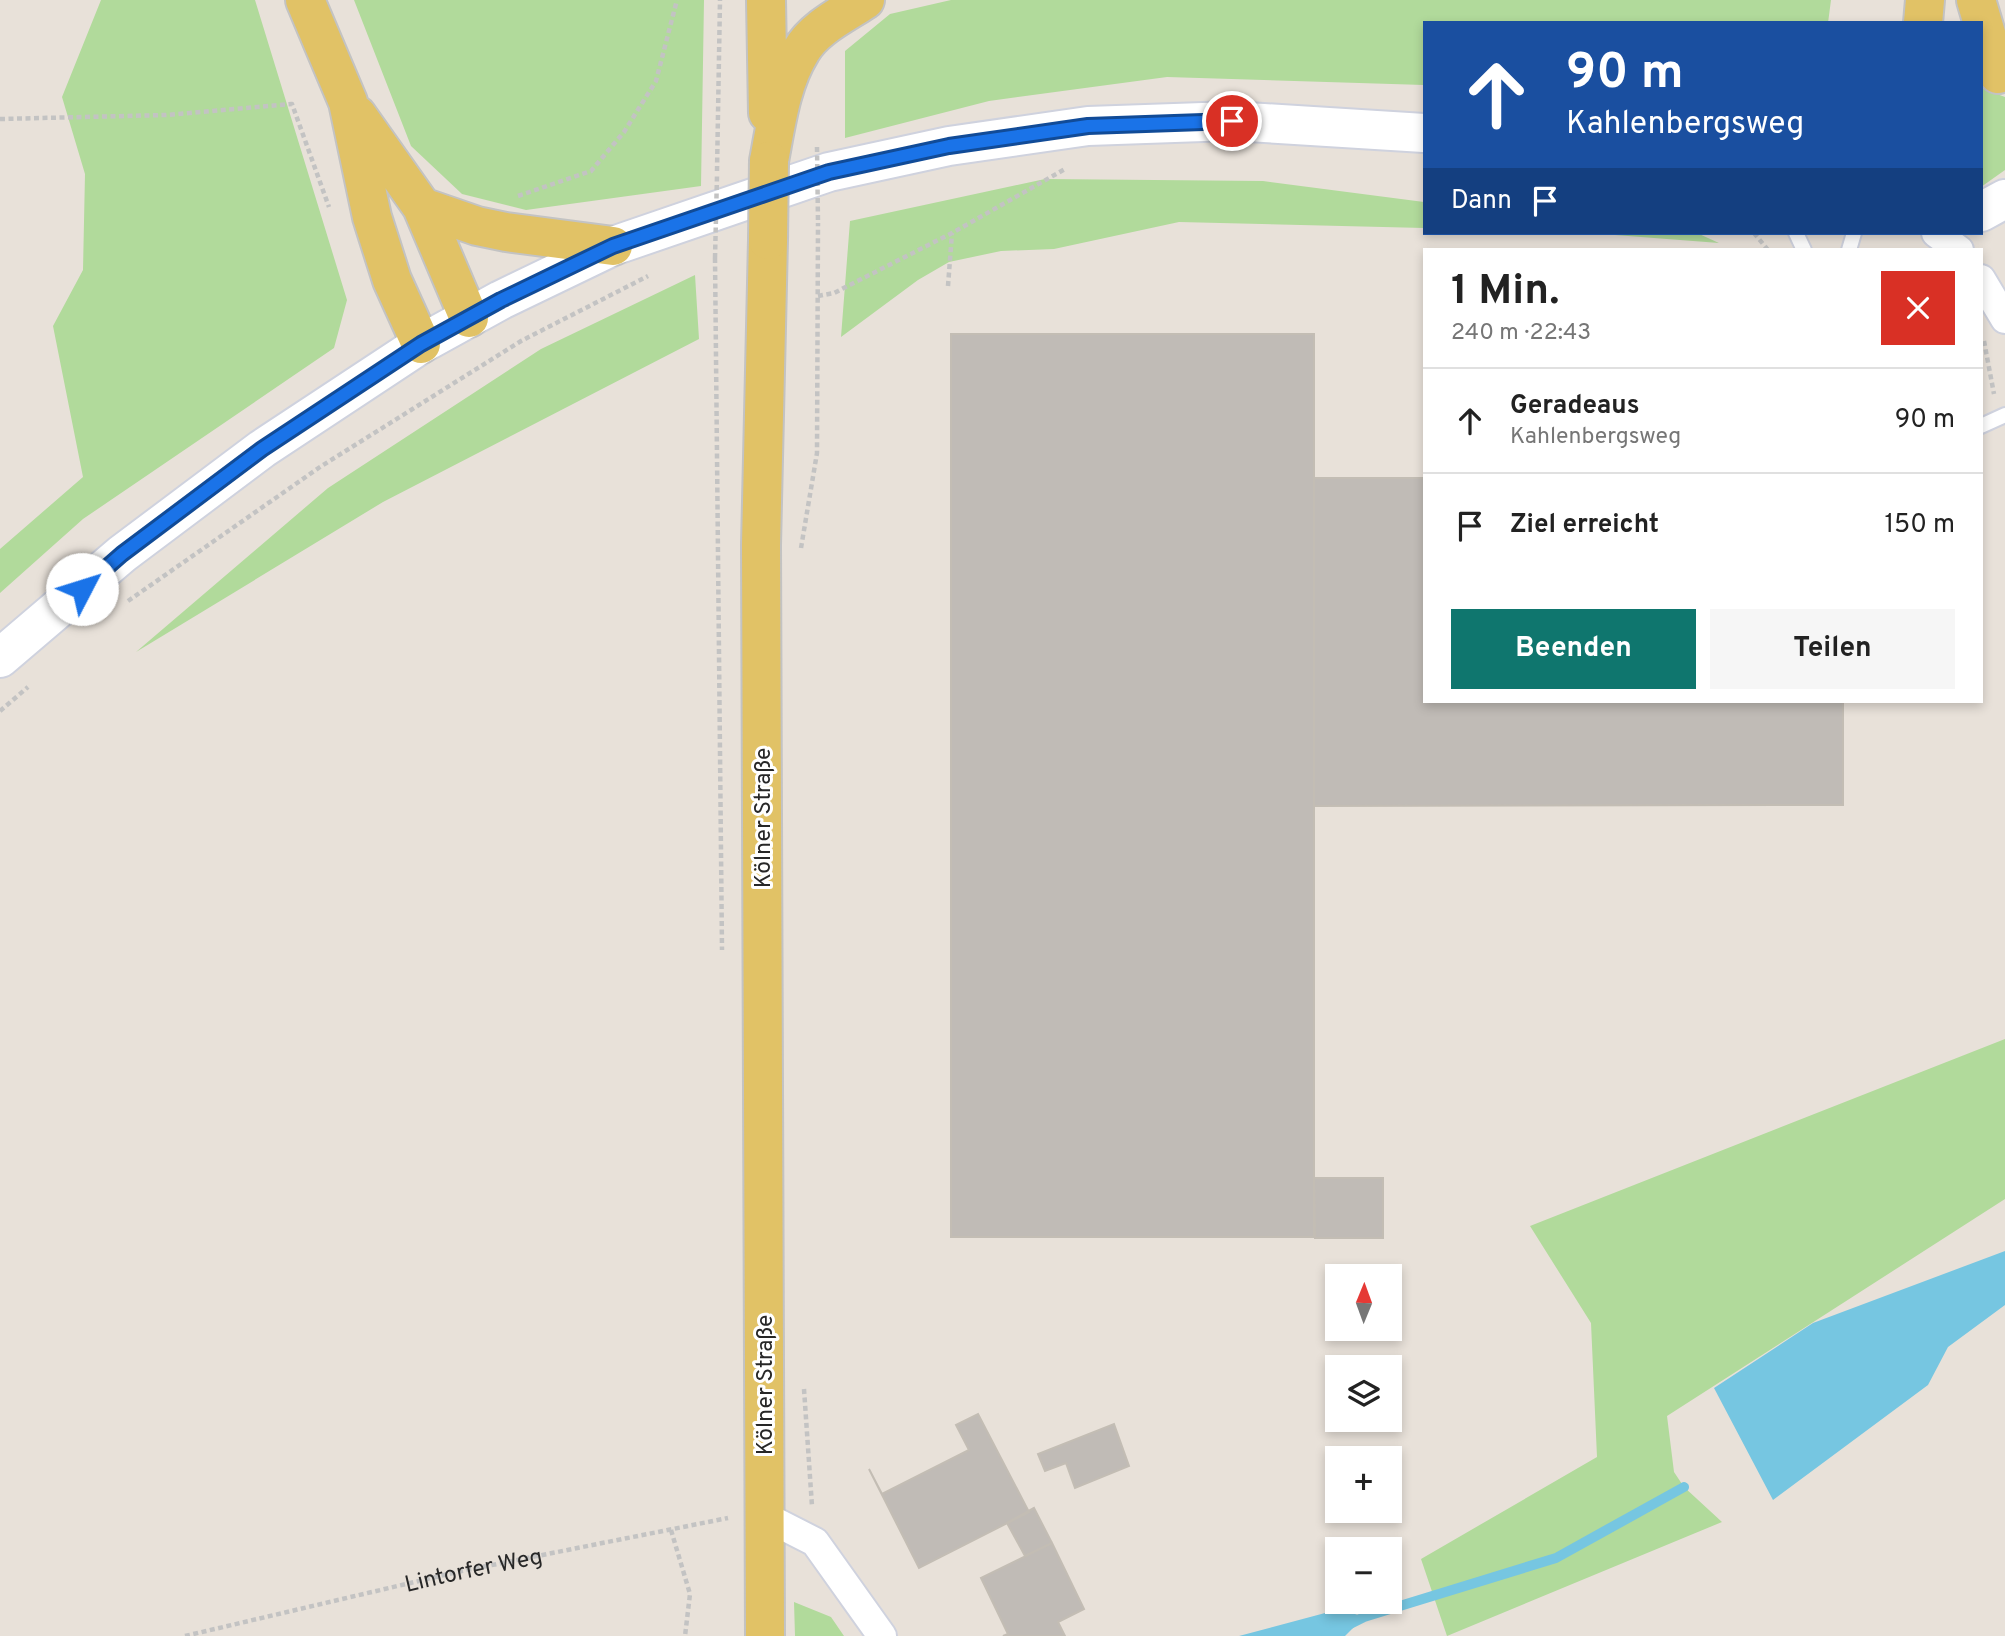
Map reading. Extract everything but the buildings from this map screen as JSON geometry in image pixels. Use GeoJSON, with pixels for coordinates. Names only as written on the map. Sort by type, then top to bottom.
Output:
{"type":"FeatureCollection","features":[{"type":"Feature","properties":{"kind":"main road"},"geometry":{"type":"LineString","coordinates":[[304,0],[348,102],[372,217],[392,280],[421,344]]}},
{"type":"Feature","properties":{"kind":"main road","name":"Kölner Straße"},"geometry":{"type":"LineString","coordinates":[[765,1636],[761,545],[769,161],[766,0]]}},
{"type":"Feature","properties":{"kind":"main road"},"geometry":{"type":"LineString","coordinates":[[769,161],[783,93],[801,50],[819,31],[865,0]]}},
{"type":"Feature","properties":{"kind":"main road"},"geometry":{"type":"LineString","coordinates":[[1923,21],[1925,0]]}},
{"type":"Feature","properties":{"kind":"main road"},"geometry":{"type":"LineString","coordinates":[[1976,0],[1981,21]]}},
{"type":"Feature","properties":{"kind":"main road"},"geometry":{"type":"LineString","coordinates":[[1983,28],[1995,75]]}},
{"type":"Feature","properties":{"kind":"main road"},"geometry":{"type":"LineString","coordinates":[[348,102],[422,207],[469,318]]}},
{"type":"Feature","properties":{"kind":"main road"},"geometry":{"type":"LineString","coordinates":[[0,658],[122,554],[262,449],[421,344],[613,246],[829,172],[949,146],[1088,126],[1232,121],[1423,133]]}},
{"type":"Feature","properties":{"kind":"main road"},"geometry":{"type":"LineString","coordinates":[[1983,211],[2005,199]]}},
{"type":"Feature","properties":{"kind":"main road"},"geometry":{"type":"LineString","coordinates":[[422,207],[477,226],[613,246]]}},
{"type":"Feature","properties":{"kind":"street"},"geometry":{"type":"LineString","coordinates":[[1939,235],[1956,248]]}},
{"type":"Feature","properties":{"kind":"street"},"geometry":{"type":"LineString","coordinates":[[1983,282],[2005,319]]}},
{"type":"Feature","properties":{"kind":"street"},"geometry":{"type":"LineString","coordinates":[[764,1516],[815,1542],[882,1636]]}},
{"type":"Feature","properties":{"kind":"lane"},"geometry":{"type":"LineString","coordinates":[[1983,425],[2002,417]]}},
{"type":"Feature","properties":{"kind":"path"},"geometry":{"type":"LineString","coordinates":[[477,226],[488,209],[532,190],[591,171],[624,132],[656,81],[677,0]]}},
{"type":"Feature","properties":{"kind":"path"},"geometry":{"type":"LineString","coordinates":[[720,0],[715,258],[722,954]]}},
{"type":"Feature","properties":{"kind":"path"},"geometry":{"type":"LineString","coordinates":[[0,119],[166,115],[292,104],[334,220]]}},
{"type":"Feature","properties":{"kind":"path"},"geometry":{"type":"LineString","coordinates":[[800,553],[817,453],[817,147]]}},
{"type":"Feature","properties":{"kind":"path"},"geometry":{"type":"LineString","coordinates":[[818,296],[834,293],[952,233],[1072,165]]}},
{"type":"Feature","properties":{"kind":"path"},"geometry":{"type":"LineString","coordinates":[[805,216],[830,208]]}},
{"type":"Feature","properties":{"kind":"path"},"geometry":{"type":"LineString","coordinates":[[948,286],[952,233]]}},
{"type":"Feature","properties":{"kind":"path"},"geometry":{"type":"LineString","coordinates":[[705,251],[718,247]]}},
{"type":"Feature","properties":{"kind":"path"},"geometry":{"type":"LineString","coordinates":[[118,609],[332,459],[521,341],[656,272]]}},
{"type":"Feature","properties":{"kind":"path"},"geometry":{"type":"LineString","coordinates":[[1983,335],[2002,417]]}},
{"type":"Feature","properties":{"kind":"path"},"geometry":{"type":"LineString","coordinates":[[0,711],[30,685]]}},
{"type":"Feature","properties":{"kind":"path"},"geometry":{"type":"LineString","coordinates":[[804,1386],[815,1542]]}},
{"type":"Feature","properties":{"kind":"path","name":"Lintorfer Weg"},"geometry":{"type":"LineString","coordinates":[[185,1636],[457,1572],[729,1518],[764,1516]]}},
{"type":"Feature","properties":{"kind":"path"},"geometry":{"type":"LineString","coordinates":[[671,1530],[690,1594],[685,1636]]}},
{"type":"Feature","properties":{"kind":"green space"},"geometry":{"type":"Polygon","coordinates":[[[101,0],[255,0],[347,300],[334,348],[83,519],[0,593],[0,549],[83,477],[53,326],[83,270],[85,174],[62,97],[101,0]]]}},
{"type":"Feature","properties":{"kind":"green space"},"geometry":{"type":"Polygon","coordinates":[[[354,0],[704,0],[701,186],[526,210],[462,194],[411,146],[354,0]]]}},
{"type":"Feature","properties":{"kind":"green space"},"geometry":{"type":"Polygon","coordinates":[[[951,0],[1831,0],[1828,21],[1423,21],[1423,85],[1167,77],[989,101],[845,138],[845,51],[890,14],[951,0]]]}},
{"type":"Feature","properties":{"kind":"green space"},"geometry":{"type":"Polygon","coordinates":[[[1983,89],[2005,97],[2005,170],[1983,186],[1983,89]]]}},
{"type":"Feature","properties":{"kind":"green space"},"geometry":{"type":"Polygon","coordinates":[[[1045,179],[1263,181],[1423,202],[1423,228],[1179,222],[1054,249],[1001,251],[949,262],[918,280],[841,337],[850,221],[1045,179]]]}},
{"type":"Feature","properties":{"kind":"green space"},"geometry":{"type":"Polygon","coordinates":[[[1615,235],[1701,235],[1719,243],[1615,235]]]}},
{"type":"Feature","properties":{"kind":"green space"},"geometry":{"type":"Polygon","coordinates":[[[695,275],[699,339],[383,502],[136,652],[328,488],[541,349],[695,275]]]}},
{"type":"Feature","properties":{"kind":"green space"},"geometry":{"type":"Polygon","coordinates":[[[2005,1039],[2005,1199],[1667,1416],[1674,1472],[1684,1487],[1722,1522],[1447,1636],[1421,1559],[1597,1457],[1591,1323],[1530,1226],[2005,1039]]]}},
{"type":"Feature","properties":{"kind":"green space"},"geometry":{"type":"Polygon","coordinates":[[[794,1602],[831,1617],[844,1636],[795,1636],[794,1602]]]}},
{"type":"Feature","properties":{"kind":"water"},"geometry":{"type":"Polygon","coordinates":[[[2005,1251],[2005,1305],[1948,1347],[1928,1385],[1773,1500],[1714,1388],[1813,1323],[2005,1251]]]}},
{"type":"Feature","properties":{"kind":"water"},"geometry":{"type":"Polygon","coordinates":[[[1325,1613],[1364,1617],[1345,1636],[1239,1636],[1325,1613]]]}},
{"type":"Feature","properties":{"kind":"waterway"},"geometry":{"type":"LineString","coordinates":[[1326,1636],[1364,1617],[1556,1558],[1684,1487]]}},
{"type":"Feature","properties":{"kind":"route"},"geometry":{"type":"LineString","coordinates":[[82,589],[122,554],[262,449],[421,344],[501,300],[613,246],[829,172],[949,146],[1088,126],[1232,121]]}}]}
